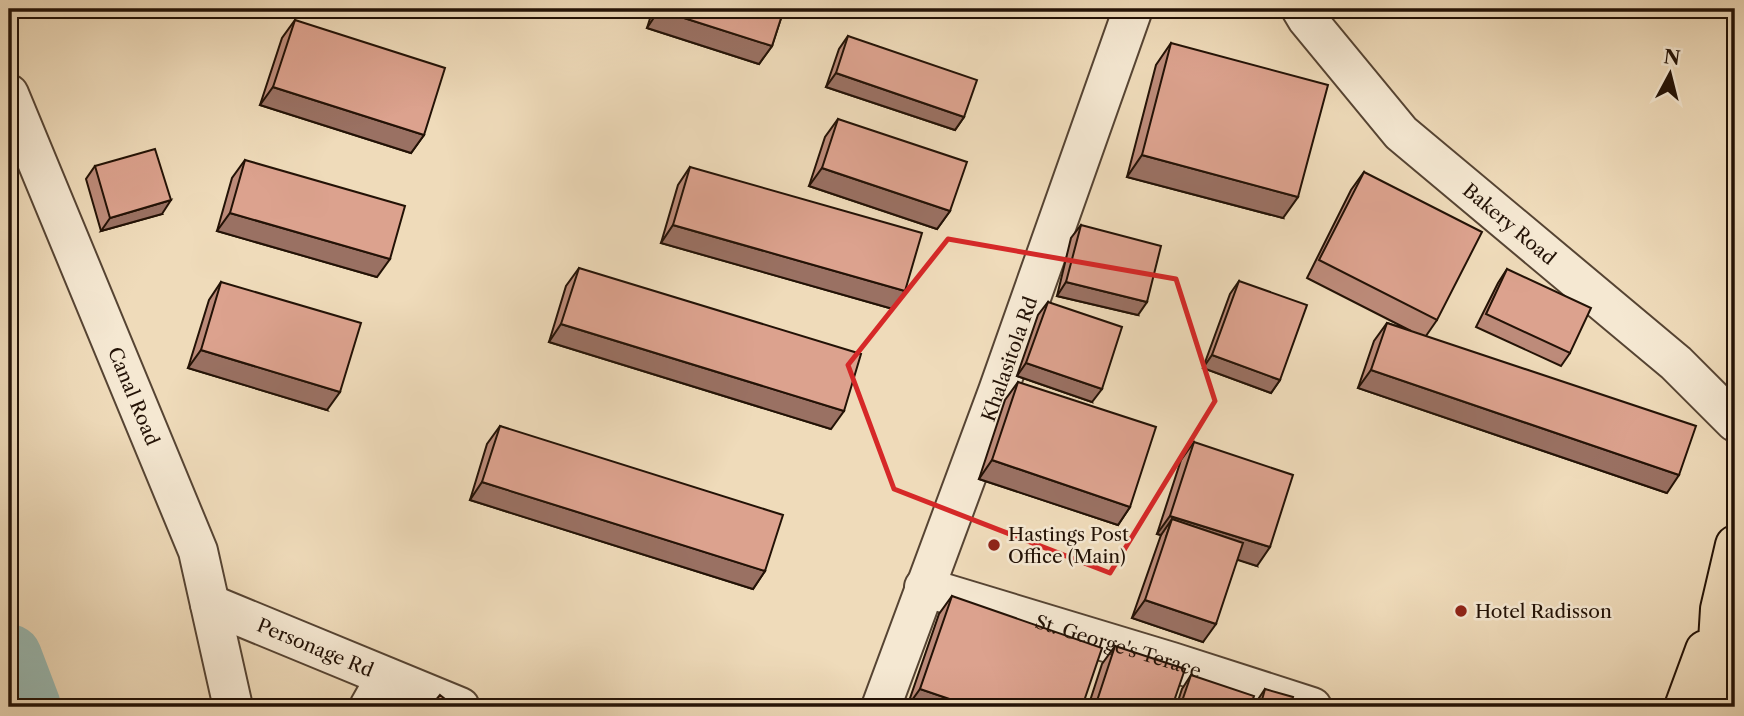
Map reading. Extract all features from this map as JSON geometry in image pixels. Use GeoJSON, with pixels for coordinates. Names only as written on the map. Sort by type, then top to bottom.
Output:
{"type":"FeatureCollection","features":[{"type":"Feature","properties":{"kind":"main road"},"geometry":{"type":"LineString","coordinates":[[1684,707],[1720,609],[1735,545]]}},
{"type":"Feature","properties":{"kind":"main road"},"geometry":{"type":"LineString","coordinates":[[1714,707],[1720,609]]}},
{"type":"Feature","properties":{"kind":"street","name":"Khalasitola Rd"},"geometry":{"type":"LineString","coordinates":[[881,707],[998,391],[1133,9]]}},
{"type":"Feature","properties":{"kind":"street","name":"Bakery Road"},"geometry":{"type":"LineString","coordinates":[[1301,9],[1401,133],[1676,363],[1735,422]]}},
{"type":"Feature","properties":{"kind":"street","name":"Canal Road"},"geometry":{"type":"LineString","coordinates":[[9,94],[198,551],[233,707]]}},
{"type":"Feature","properties":{"kind":"street","name":"St. George's Terace"},"geometry":{"type":"LineString","coordinates":[[924,587],[1312,707]]}},
{"type":"Feature","properties":{"kind":"street","name":"Personage Rd"},"geometry":{"type":"LineString","coordinates":[[210,604],[378,692],[460,707]]}},
{"type":"Feature","properties":{"kind":"highlighted area"},"geometry":{"type":"Polygon","coordinates":[[[948,239],[1176,279],[1215,401],[1110,573],[894,489],[848,365],[948,239]]]}},
{"type":"Feature","properties":{"kind":"building"},"geometry":{"type":"Polygon","coordinates":[[[660,9],[784,9],[772,46],[660,9]]]}},
{"type":"Feature","properties":{"kind":"building"},"geometry":{"type":"Polygon","coordinates":[[[295,20],[445,68],[424,135],[273,87],[295,20]]]}},
{"type":"Feature","properties":{"kind":"building"},"geometry":{"type":"Polygon","coordinates":[[[848,36],[977,80],[964,117],[836,73],[848,36]]]}},
{"type":"Feature","properties":{"kind":"building"},"geometry":{"type":"Polygon","coordinates":[[[1171,43],[1328,85],[1298,197],[1142,155],[1171,43]]]}},
{"type":"Feature","properties":{"kind":"building"},"geometry":{"type":"Polygon","coordinates":[[[838,119],[967,162],[950,211],[822,168],[838,119]]]}},
{"type":"Feature","properties":{"kind":"building"},"geometry":{"type":"Polygon","coordinates":[[[155,149],[171,200],[110,218],[95,166],[155,149]]]}},
{"type":"Feature","properties":{"kind":"building"},"geometry":{"type":"Polygon","coordinates":[[[245,160],[405,206],[390,259],[230,213],[245,160]]]}},
{"type":"Feature","properties":{"kind":"building"},"geometry":{"type":"Polygon","coordinates":[[[690,167],[922,233],[905,291],[673,225],[690,167]]]}},
{"type":"Feature","properties":{"kind":"building"},"geometry":{"type":"Polygon","coordinates":[[[1364,172],[1482,232],[1437,320],[1319,260],[1364,172]]]}},
{"type":"Feature","properties":{"kind":"building"},"geometry":{"type":"Polygon","coordinates":[[[1081,225],[1161,246],[1147,302],[1066,282],[1081,225]]]}},
{"type":"Feature","properties":{"kind":"building"},"geometry":{"type":"Polygon","coordinates":[[[579,268],[861,354],[844,411],[561,324],[579,268]]]}},
{"type":"Feature","properties":{"kind":"building"},"geometry":{"type":"Polygon","coordinates":[[[1507,269],[1591,308],[1570,353],[1486,314],[1507,269]]]}},
{"type":"Feature","properties":{"kind":"building"},"geometry":{"type":"Polygon","coordinates":[[[1239,281],[1307,305],[1280,380],[1212,355],[1239,281]]]}},
{"type":"Feature","properties":{"kind":"building"},"geometry":{"type":"Polygon","coordinates":[[[221,282],[361,323],[340,392],[201,350],[221,282]]]}},
{"type":"Feature","properties":{"kind":"building"},"geometry":{"type":"Polygon","coordinates":[[[1048,302],[1122,327],[1102,389],[1026,363],[1048,302]]]}},
{"type":"Feature","properties":{"kind":"building"},"geometry":{"type":"Polygon","coordinates":[[[1387,323],[1696,426],[1679,475],[1371,370],[1387,323]]]}},
{"type":"Feature","properties":{"kind":"building"},"geometry":{"type":"Polygon","coordinates":[[[1018,382],[1156,427],[1130,507],[992,460],[1018,382]]]}},
{"type":"Feature","properties":{"kind":"building"},"geometry":{"type":"Polygon","coordinates":[[[500,426],[783,515],[765,571],[482,482],[500,426]]]}},
{"type":"Feature","properties":{"kind":"building"},"geometry":{"type":"Polygon","coordinates":[[[1194,442],[1293,475],[1270,547],[1170,516],[1194,442]]]}},
{"type":"Feature","properties":{"kind":"building"},"geometry":{"type":"Polygon","coordinates":[[[1172,519],[1243,543],[1216,624],[1145,600],[1172,519]]]}},
{"type":"Feature","properties":{"kind":"building"},"geometry":{"type":"Polygon","coordinates":[[[952,596],[1102,648],[1082,707],[973,707],[920,689],[952,596]]]}},
{"type":"Feature","properties":{"kind":"building"},"geometry":{"type":"Polygon","coordinates":[[[1115,646],[1185,669],[1172,707],[1095,707],[1115,646]]]}},
{"type":"Feature","properties":{"kind":"building"},"geometry":{"type":"Polygon","coordinates":[[[1191,675],[1254,696],[1250,707],[1180,707],[1191,675]]]}},
{"type":"Feature","properties":{"kind":"building"},"geometry":{"type":"Polygon","coordinates":[[[1265,689],[1293,697],[1290,706],[1295,707],[1260,707],[1265,689]]]}},
{"type":"Feature","properties":{"kind":"building"},"geometry":{"type":"Polygon","coordinates":[[[440,695],[455,707],[430,707],[440,695]]]}},
{"type":"Feature","properties":{"kind":"building"},"geometry":{"type":"Polygon","coordinates":[[[911,700],[931,707],[908,707],[911,700]]]}},
{"type":"Feature","properties":{"kind":"waterway"},"geometry":{"type":"LineString","coordinates":[[9,657],[28,707]]}},
{"type":"Feature","properties":{"kind":"place","name":"Hastings Post Office (Main)"},"geometry":{"type":"Point","coordinates":[994,545]}},
{"type":"Feature","properties":{"kind":"place","name":"Hotel Radisson"},"geometry":{"type":"Point","coordinates":[1461,611]}}]}
